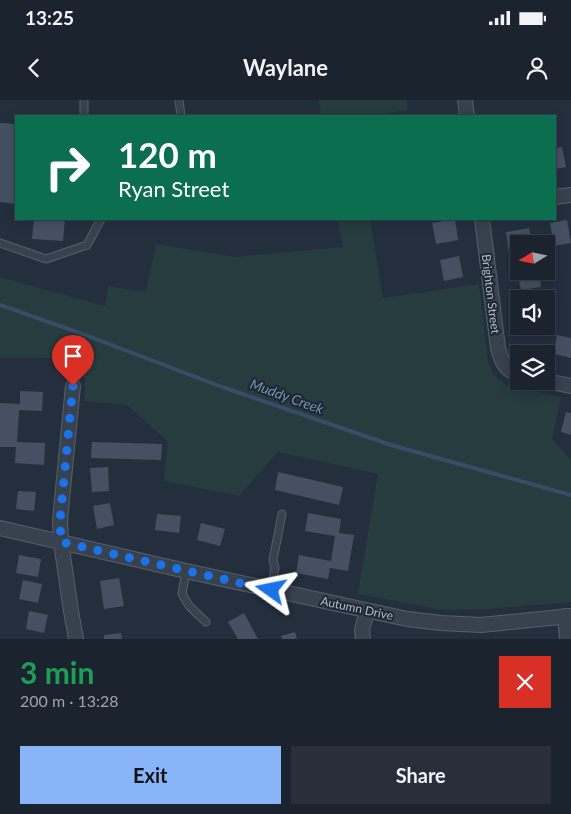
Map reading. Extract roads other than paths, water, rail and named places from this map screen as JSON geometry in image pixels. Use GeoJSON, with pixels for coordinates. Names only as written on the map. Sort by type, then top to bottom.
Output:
{"type":"FeatureCollection","features":[{"type":"Feature","properties":{"kind":"street"},"geometry":{"type":"LineString","coordinates":[[465,100],[467,115]]}},
{"type":"Feature","properties":{"kind":"street"},"geometry":{"type":"LineString","coordinates":[[556,197],[571,195]]}},
{"type":"Feature","properties":{"kind":"street","name":"Brighton Street"},"geometry":{"type":"LineString","coordinates":[[482,220],[498,348],[506,368],[510,370]]}},
{"type":"Feature","properties":{"kind":"street"},"geometry":{"type":"LineString","coordinates":[[555,383],[571,386]]}},
{"type":"Feature","properties":{"kind":"street"},"geometry":{"type":"LineString","coordinates":[[73,386],[60,520],[61,542],[76,639]]}},
{"type":"Feature","properties":{"kind":"street","name":"Autumn Drive"},"geometry":{"type":"LineString","coordinates":[[0,528],[407,619],[451,624],[481,624],[568,616]]}},
{"type":"Feature","properties":{"kind":"street"},"geometry":{"type":"LineString","coordinates":[[363,639],[362,630],[367,611]]}},
{"type":"Feature","properties":{"kind":"street"},"geometry":{"type":"LineString","coordinates":[[567,639],[568,616]]}},
{"type":"Feature","properties":{"kind":"lane"},"geometry":{"type":"LineString","coordinates":[[84,100],[84,115]]}},
{"type":"Feature","properties":{"kind":"lane"},"geometry":{"type":"LineString","coordinates":[[179,100],[181,115]]}},
{"type":"Feature","properties":{"kind":"lane"},"geometry":{"type":"LineString","coordinates":[[0,243],[46,258],[87,245],[100,220]]}},
{"type":"Feature","properties":{"kind":"lane"},"geometry":{"type":"LineString","coordinates":[[271,590],[275,568],[273,560],[282,514]]}},
{"type":"Feature","properties":{"kind":"lane"},"geometry":{"type":"LineString","coordinates":[[186,571],[182,594],[190,608],[206,622]]}},
{"type":"Feature","properties":{"kind":"waterway","name":"Muddy Creek"},"geometry":{"type":"LineString","coordinates":[[0,305],[222,387],[391,445],[571,495]]}}]}
